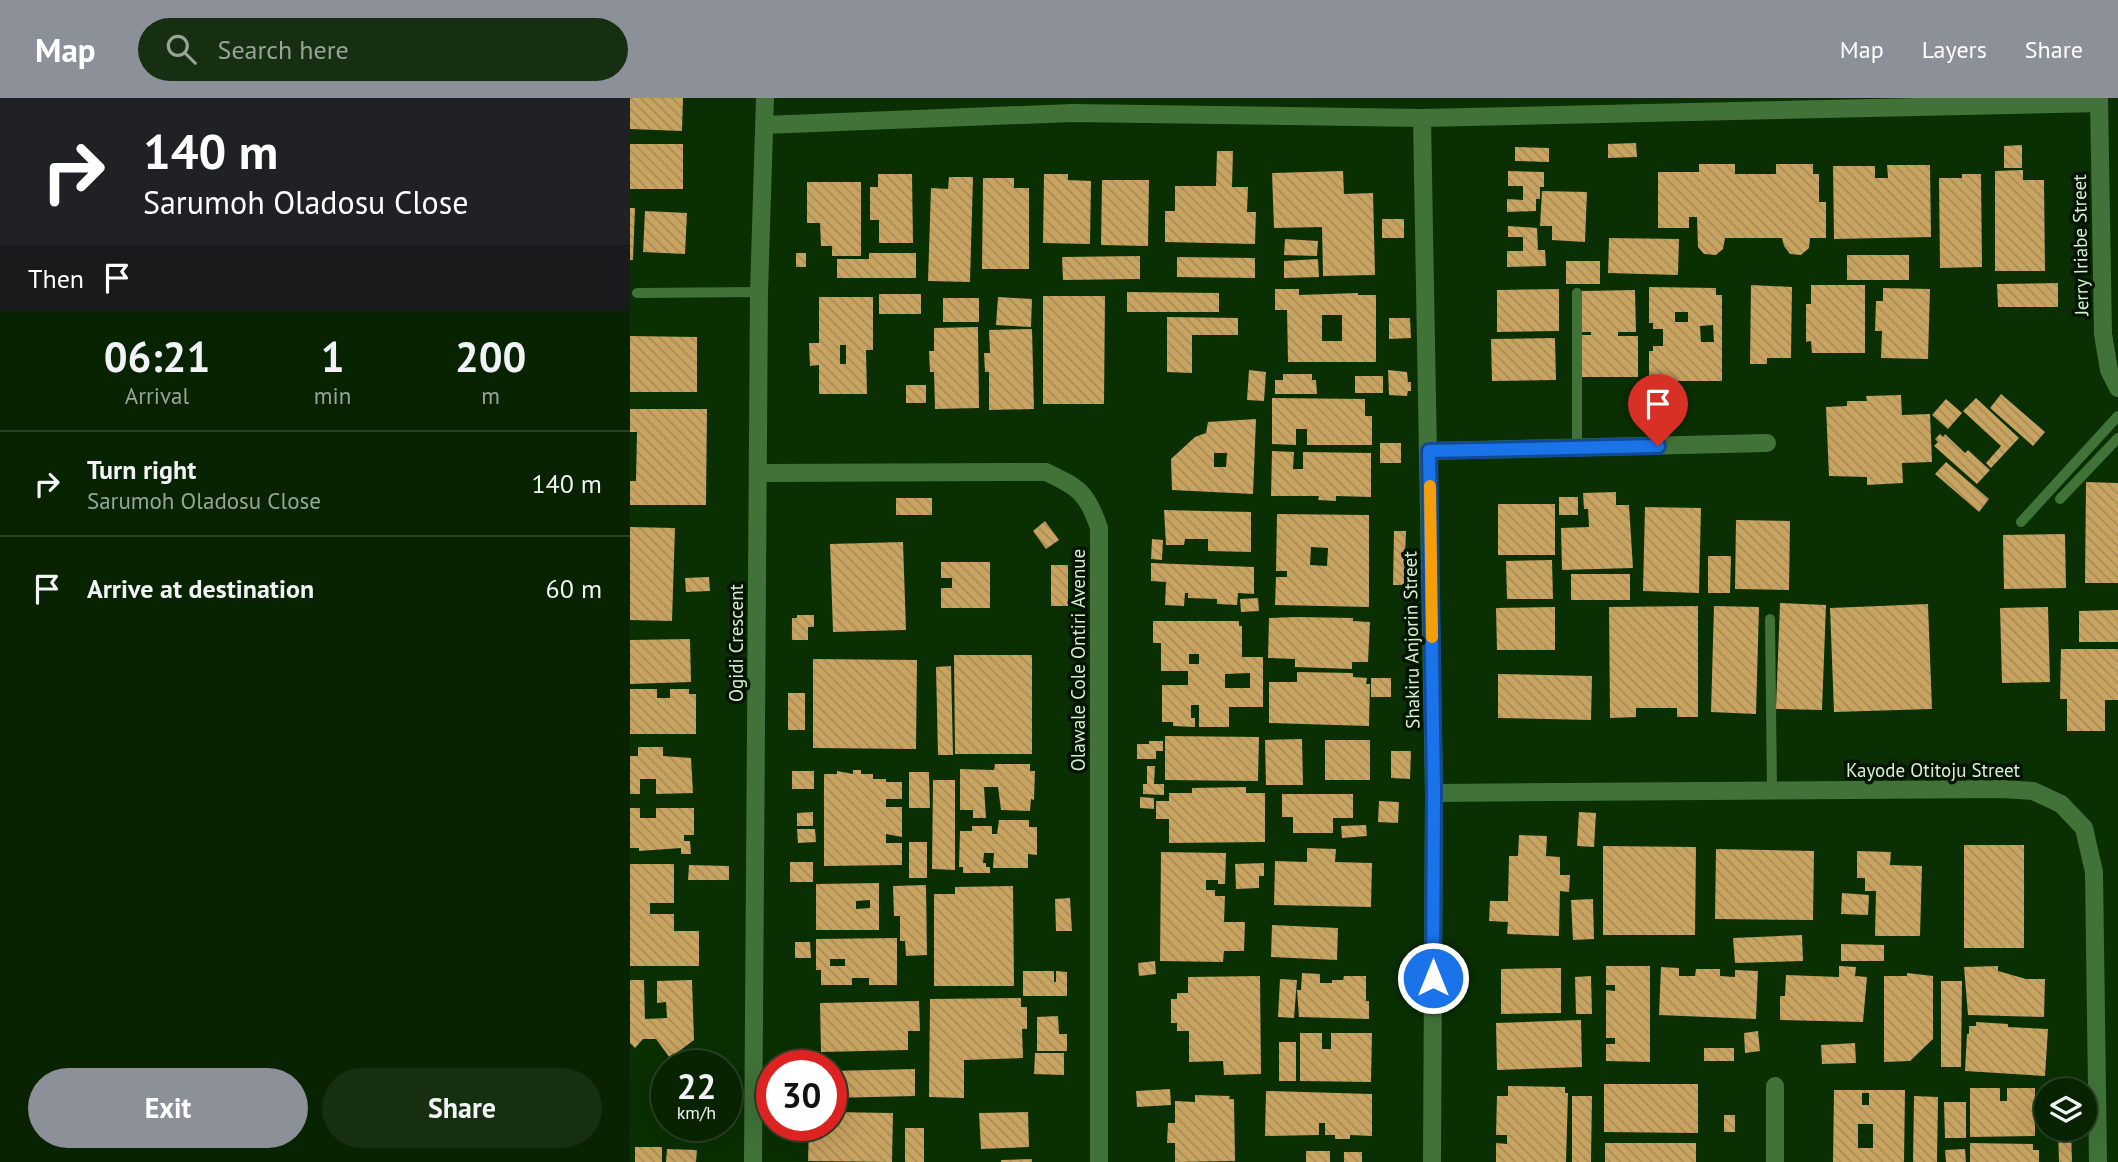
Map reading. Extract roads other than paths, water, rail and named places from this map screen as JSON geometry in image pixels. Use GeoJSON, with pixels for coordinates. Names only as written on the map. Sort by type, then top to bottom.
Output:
{"type":"FeatureCollection","features":[{"type":"Feature","properties":{"kind":"street","name":"Ogidi Crescent"},"geometry":{"type":"LineString","coordinates":[[753,1162],[759,292],[765,98]]}},
{"type":"Feature","properties":{"kind":"street"},"geometry":{"type":"LineString","coordinates":[[764,125],[1072,106],[1422,118],[2099,100]]}},
{"type":"Feature","properties":{"kind":"street","name":"Jerry Iriabe Street"},"geometry":{"type":"LineString","coordinates":[[2099,100],[2102,334],[2109,370],[2118,388]]}},
{"type":"Feature","properties":{"kind":"street","name":"Shakiru Anjorin Street"},"geometry":{"type":"LineString","coordinates":[[1422,118],[1434,793],[1433,1162]]}},
{"type":"Feature","properties":{"kind":"street"},"geometry":{"type":"LineString","coordinates":[[1429,451],[1767,443]]}},
{"type":"Feature","properties":{"kind":"street","name":"Olawale Cole Ontiri Avenue"},"geometry":{"type":"LineString","coordinates":[[759,473],[1046,471],[1069,483],[1090,502],[1100,528],[1099,1162]]}},
{"type":"Feature","properties":{"kind":"street","name":"Kayode Otitoju Street"},"geometry":{"type":"LineString","coordinates":[[1434,793],[2002,789],[2032,791],[2061,804],[2084,828],[2094,872],[2098,1162]]}},
{"type":"Feature","properties":{"kind":"street"},"geometry":{"type":"LineString","coordinates":[[1775,1086],[1775,1162]]}},
{"type":"Feature","properties":{"kind":"lane"},"geometry":{"type":"LineString","coordinates":[[637,293],[759,292]]}},
{"type":"Feature","properties":{"kind":"lane"},"geometry":{"type":"LineString","coordinates":[[1577,293],[1577,447]]}},
{"type":"Feature","properties":{"kind":"lane"},"geometry":{"type":"LineString","coordinates":[[2021,522],[2118,416]]}},
{"type":"Feature","properties":{"kind":"lane"},"geometry":{"type":"LineString","coordinates":[[2060,499],[2118,438]]}},
{"type":"Feature","properties":{"kind":"lane"},"geometry":{"type":"LineString","coordinates":[[1770,619],[1772,791]]}}]}
